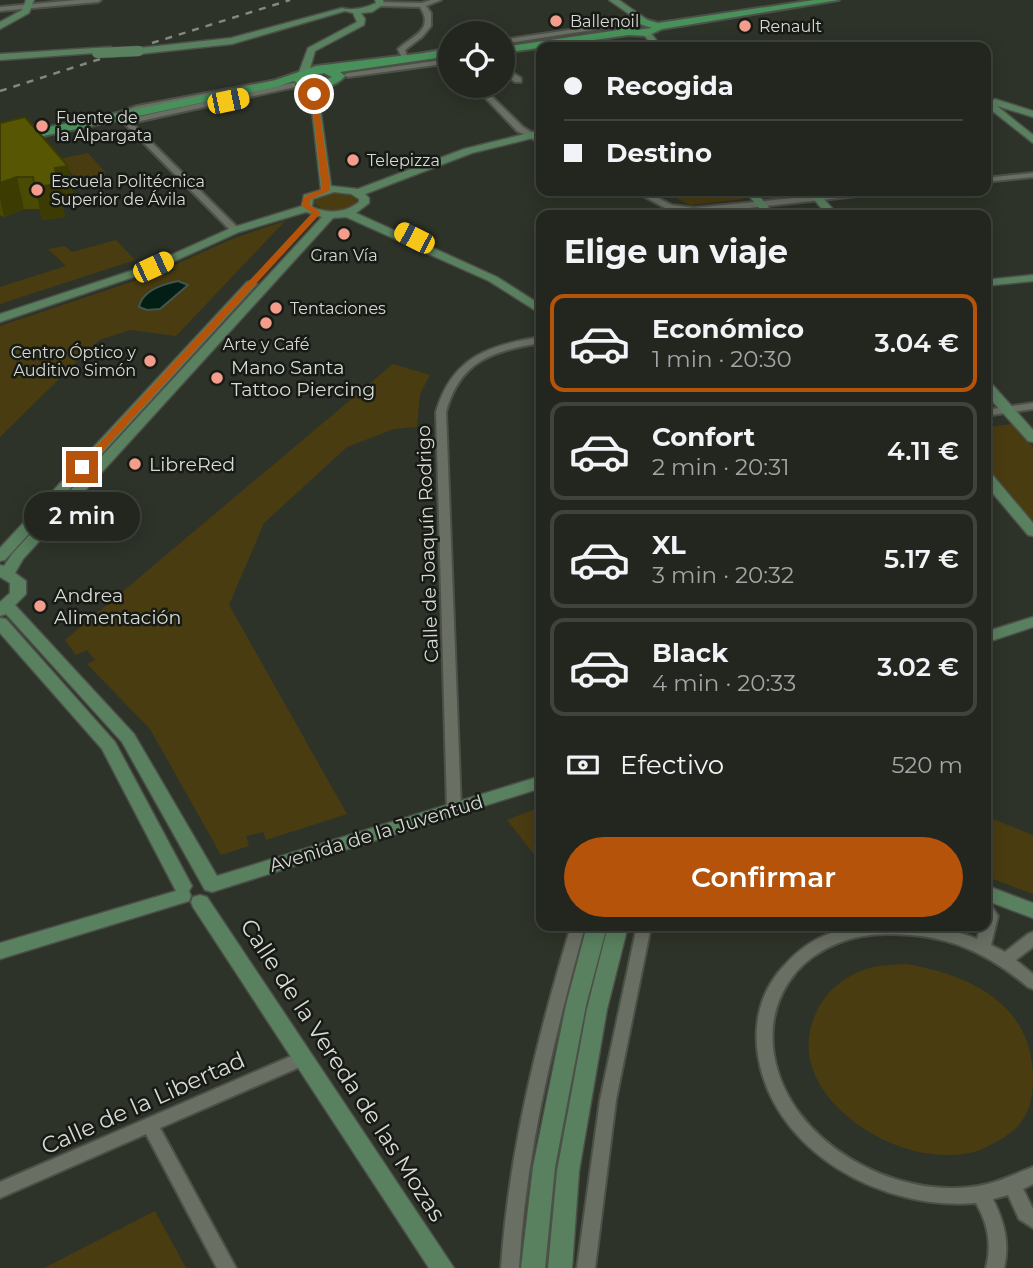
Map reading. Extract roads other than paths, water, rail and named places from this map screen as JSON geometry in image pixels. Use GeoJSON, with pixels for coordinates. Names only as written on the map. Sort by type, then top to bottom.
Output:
{"type":"FeatureCollection","features":[{"type":"Feature","properties":{"kind":"main road"},"geometry":{"type":"LineString","coordinates":[[626,24],[650,26],[806,0]]}},
{"type":"Feature","properties":{"kind":"main road"},"geometry":{"type":"LineString","coordinates":[[515,44],[626,24],[650,26],[834,0]]}},
{"type":"Feature","properties":{"kind":"main road"},"geometry":{"type":"LineString","coordinates":[[617,1],[626,24]]}},
{"type":"Feature","properties":{"kind":"main road"},"geometry":{"type":"LineString","coordinates":[[0,59],[232,41],[337,6],[356,11],[369,10],[380,2]]}},
{"type":"Feature","properties":{"kind":"main road"},"geometry":{"type":"LineString","coordinates":[[0,26],[30,4]]}},
{"type":"Feature","properties":{"kind":"main road"},"geometry":{"type":"LineString","coordinates":[[335,73],[314,57],[319,51],[365,29],[370,23],[369,10]]}},
{"type":"Feature","properties":{"kind":"main road"},"geometry":{"type":"LineString","coordinates":[[326,190],[299,80],[311,50],[361,23],[362,19],[356,11]]}},
{"type":"Feature","properties":{"kind":"main road"},"geometry":{"type":"LineString","coordinates":[[650,26],[656,42]]}},
{"type":"Feature","properties":{"kind":"main road"},"geometry":{"type":"LineString","coordinates":[[0,59],[108,49],[144,49]]}},
{"type":"Feature","properties":{"kind":"main road"},"geometry":{"type":"LineString","coordinates":[[0,143],[335,73],[438,59]]}},
{"type":"Feature","properties":{"kind":"main road"},"geometry":{"type":"LineString","coordinates":[[324,85],[335,73]]}},
{"type":"Feature","properties":{"kind":"main road"},"geometry":{"type":"LineString","coordinates":[[299,80],[324,85]]}},
{"type":"Feature","properties":{"kind":"main road"},"geometry":{"type":"LineString","coordinates":[[324,85],[340,189]]}},
{"type":"Feature","properties":{"kind":"main road"},"geometry":{"type":"LineString","coordinates":[[991,103],[1033,114]]}},
{"type":"Feature","properties":{"kind":"main road"},"geometry":{"type":"LineString","coordinates":[[991,105],[1033,140]]}},
{"type":"Feature","properties":{"kind":"main road"},"geometry":{"type":"LineString","coordinates":[[1002,115],[1007,110],[1019,110]]}},
{"type":"Feature","properties":{"kind":"main road"},"geometry":{"type":"LineString","coordinates":[[318,212],[308,197],[326,190],[340,189],[358,193],[468,151],[535,134]]}},
{"type":"Feature","properties":{"kind":"main road"},"geometry":{"type":"LineString","coordinates":[[353,211],[365,201],[358,193]]}},
{"type":"Feature","properties":{"kind":"main road"},"geometry":{"type":"LineString","coordinates":[[754,196],[766,210]]}},
{"type":"Feature","properties":{"kind":"main road"},"geometry":{"type":"LineString","coordinates":[[817,196],[829,210]]}},
{"type":"Feature","properties":{"kind":"main road"},"geometry":{"type":"LineString","coordinates":[[0,318],[153,267],[235,230],[318,212],[353,211],[461,255],[536,297]]}},
{"type":"Feature","properties":{"kind":"main road"},"geometry":{"type":"LineString","coordinates":[[353,211],[493,279],[536,307]]}},
{"type":"Feature","properties":{"kind":"main road"},"geometry":{"type":"LineString","coordinates":[[0,557],[318,212]]}},
{"type":"Feature","properties":{"kind":"main road"},"geometry":{"type":"LineString","coordinates":[[4,609],[18,594],[18,581],[4,571],[318,212]]}},
{"type":"Feature","properties":{"kind":"main road"},"geometry":{"type":"LineString","coordinates":[[991,283],[1033,278]]}},
{"type":"Feature","properties":{"kind":"main road"},"geometry":{"type":"LineString","coordinates":[[991,392],[1033,438]]}},
{"type":"Feature","properties":{"kind":"main road"},"geometry":{"type":"LineString","coordinates":[[991,482],[1033,533]]}},
{"type":"Feature","properties":{"kind":"main road","name":"Calle de la Vereda de las Mozas"},"geometry":{"type":"LineString","coordinates":[[4,609],[128,738],[197,890]]}},
{"type":"Feature","properties":{"kind":"main road"},"geometry":{"type":"LineString","coordinates":[[991,636],[1033,622]]}},
{"type":"Feature","properties":{"kind":"main road","name":"Calle de la Vereda de las Mozas"},"geometry":{"type":"LineString","coordinates":[[0,623],[109,746],[303,1058],[442,1268]]}},
{"type":"Feature","properties":{"kind":"main road","name":"Avenida de la Juventud"},"geometry":{"type":"LineString","coordinates":[[0,951],[536,784]]}},
{"type":"Feature","properties":{"kind":"main road"},"geometry":{"type":"LineString","coordinates":[[991,894],[1033,911]]}},
{"type":"Feature","properties":{"kind":"main road"},"geometry":{"type":"LineString","coordinates":[[533,1268],[544,1167],[576,1005],[596,931]]}},
{"type":"Feature","properties":{"kind":"main road"},"geometry":{"type":"LineString","coordinates":[[560,1268],[568,1171],[597,1009],[617,931]]}},
{"type":"Feature","properties":{"kind":"street"},"geometry":{"type":"LineString","coordinates":[[0,9],[30,4],[98,0]]}},
{"type":"Feature","properties":{"kind":"street"},"geometry":{"type":"LineString","coordinates":[[380,2],[422,5],[438,0]]}},
{"type":"Feature","properties":{"kind":"street"},"geometry":{"type":"LineString","coordinates":[[404,57],[401,49],[425,31],[429,22],[430,15],[422,5]]}},
{"type":"Feature","properties":{"kind":"street"},"geometry":{"type":"LineString","coordinates":[[335,73],[404,57],[438,57]]}},
{"type":"Feature","properties":{"kind":"street"},"geometry":{"type":"LineString","coordinates":[[492,98],[535,134]]}},
{"type":"Feature","properties":{"kind":"street"},"geometry":{"type":"LineString","coordinates":[[121,119],[235,230]]}},
{"type":"Feature","properties":{"kind":"street"},"geometry":{"type":"LineString","coordinates":[[991,179],[1033,175]]}},
{"type":"Feature","properties":{"kind":"street"},"geometry":{"type":"LineString","coordinates":[[649,196],[680,210]]}},
{"type":"Feature","properties":{"kind":"street"},"geometry":{"type":"LineString","coordinates":[[693,210],[761,204],[804,196]]}},
{"type":"Feature","properties":{"kind":"street","name":"Calle de Joaquín Rodrigo"},"geometry":{"type":"LineString","coordinates":[[454,809],[441,412],[444,392],[458,372],[478,358],[503,347],[536,341]]}},
{"type":"Feature","properties":{"kind":"street"},"geometry":{"type":"LineString","coordinates":[[991,412],[1033,406]]}},
{"type":"Feature","properties":{"kind":"street"},"geometry":{"type":"LineString","coordinates":[[510,1268],[520,1167],[537,1078],[577,931]]}},
{"type":"Feature","properties":{"kind":"street"},"geometry":{"type":"LineString","coordinates":[[586,1268],[608,1100],[643,931]]}},
{"type":"Feature","properties":{"kind":"street"},"geometry":{"type":"LineString","coordinates":[[860,931],[834,938],[804,954],[782,978],[768,1006],[763,1039],[769,1074],[786,1108],[814,1140],[850,1167],[892,1186],[937,1196],[981,1195],[1013,1187],[1033,1175]]}},
{"type":"Feature","properties":{"kind":"street"},"geometry":{"type":"LineString","coordinates":[[928,931],[983,947],[1006,960],[1033,983]]}},
{"type":"Feature","properties":{"kind":"street"},"geometry":{"type":"LineString","coordinates":[[983,947],[987,931]]}},
{"type":"Feature","properties":{"kind":"street"},"geometry":{"type":"LineString","coordinates":[[1006,960],[1033,938]]}},
{"type":"Feature","properties":{"kind":"street","name":"Calle de la Libertad"},"geometry":{"type":"LineString","coordinates":[[0,1190],[303,1058]]}},
{"type":"Feature","properties":{"kind":"street"},"geometry":{"type":"LineString","coordinates":[[149,1126],[227,1268]]}},
{"type":"Feature","properties":{"kind":"street"},"geometry":{"type":"LineString","coordinates":[[1013,1187],[1025,1213],[1033,1220]]}},
{"type":"Feature","properties":{"kind":"street"},"geometry":{"type":"LineString","coordinates":[[981,1195],[996,1222],[1000,1251],[995,1268]]}},
{"type":"Feature","properties":{"kind":"railway"},"geometry":{"type":"LineString","coordinates":[[152,43],[290,0]]}},
{"type":"Feature","properties":{"kind":"railway"},"geometry":{"type":"LineString","coordinates":[[0,91],[100,59]]}},
{"type":"Feature","properties":{"kind":"place","name":"Ballenoil"},"geometry":{"type":"Point","coordinates":[556,21]}},
{"type":"Feature","properties":{"kind":"place","name":"Renault"},"geometry":{"type":"Point","coordinates":[745,26]}},
{"type":"Feature","properties":{"kind":"place","name":"Fuente de la Alpargata"},"geometry":{"type":"Point","coordinates":[42,126]}},
{"type":"Feature","properties":{"kind":"place","name":"Telepizza"},"geometry":{"type":"Point","coordinates":[353,160]}},
{"type":"Feature","properties":{"kind":"place","name":"Escuela Politécnica Superior de Ávila"},"geometry":{"type":"Point","coordinates":[37,190]}},
{"type":"Feature","properties":{"kind":"place","name":"Gran Vía"},"geometry":{"type":"Point","coordinates":[344,234]}},
{"type":"Feature","properties":{"kind":"place","name":"Tentaciones"},"geometry":{"type":"Point","coordinates":[276,308]}},
{"type":"Feature","properties":{"kind":"place","name":"Arte y Café"},"geometry":{"type":"Point","coordinates":[266,323]}},
{"type":"Feature","properties":{"kind":"place","name":"Centro Óptico y Auditivo Simón"},"geometry":{"type":"Point","coordinates":[150,361]}},
{"type":"Feature","properties":{"kind":"place","name":"Mano Santa Tattoo Piercing"},"geometry":{"type":"Point","coordinates":[217,378]}},
{"type":"Feature","properties":{"kind":"place","name":"LibreRed"},"geometry":{"type":"Point","coordinates":[135,464]}},
{"type":"Feature","properties":{"kind":"place","name":"Andrea Alimentación"},"geometry":{"type":"Point","coordinates":[40,606]}}]}
